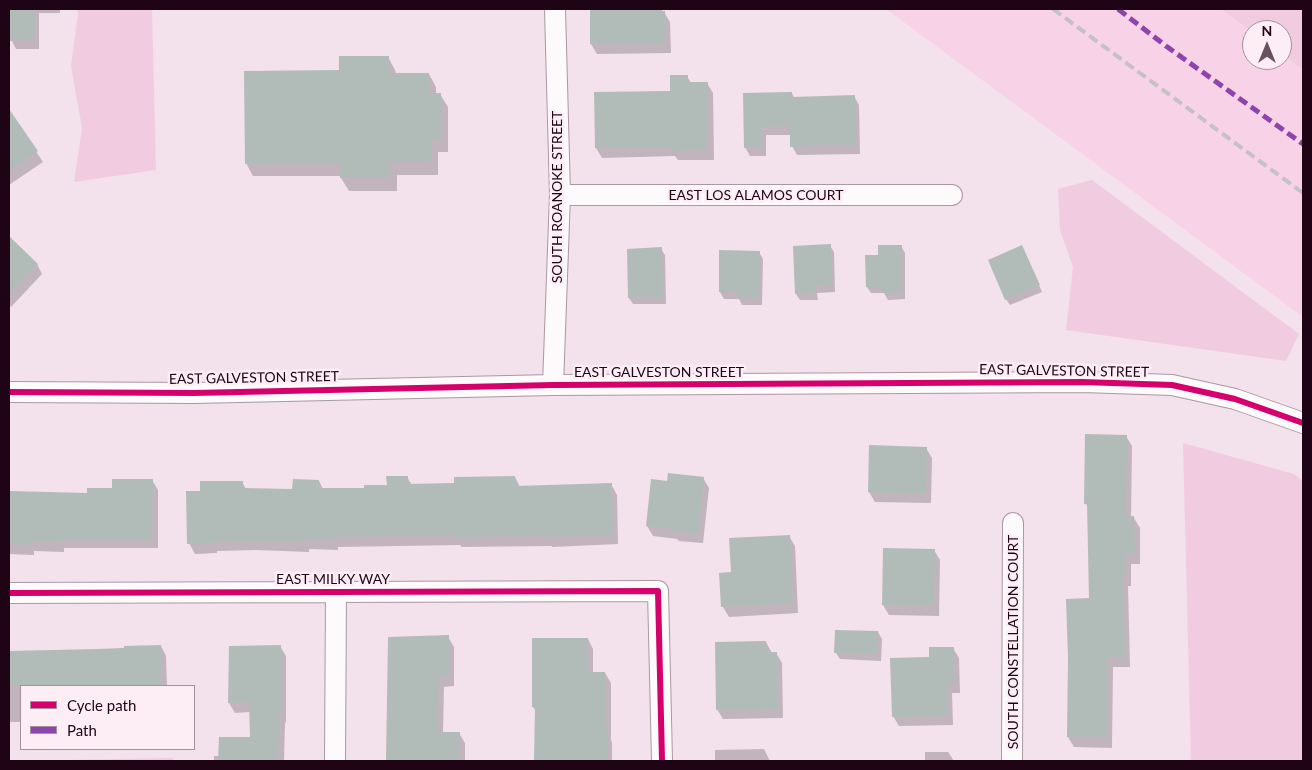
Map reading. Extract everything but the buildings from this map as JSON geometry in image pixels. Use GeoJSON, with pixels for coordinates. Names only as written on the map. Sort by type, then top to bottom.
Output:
{"type":"FeatureCollection","features":[{"type":"Feature","properties":{"kind":"street","name":"SOUTH ROANOKE STREET"},"geometry":{"type":"LineString","coordinates":[[553,385],[560,194],[555,9]]}},
{"type":"Feature","properties":{"kind":"street","name":"EAST LOS ALAMOS COURT"},"geometry":{"type":"LineString","coordinates":[[560,194],[952,194]]}},
{"type":"Feature","properties":{"kind":"street","name":"EAST GALVESTON STREET"},"geometry":{"type":"LineString","coordinates":[[9,392],[194,393],[553,385],[1083,382],[1172,385],[1235,399],[1303,423]]}},
{"type":"Feature","properties":{"kind":"street","name":"SOUTH CONSTELLATION COURT"},"geometry":{"type":"LineString","coordinates":[[1012,761],[1013,524]]}},
{"type":"Feature","properties":{"kind":"street","name":"EAST MILKY WAY"},"geometry":{"type":"LineString","coordinates":[[9,594],[658,591],[662,761]]}},
{"type":"Feature","properties":{"kind":"street"},"geometry":{"type":"LineString","coordinates":[[335,761],[336,592]]}},
{"type":"Feature","properties":{"kind":"shaded area"},"geometry":{"type":"Polygon","coordinates":[[[77,9],[152,9],[156,170],[74,182],[82,128],[71,66],[78,14],[77,9]]]}},
{"type":"Feature","properties":{"kind":"shaded area"},"geometry":{"type":"Polygon","coordinates":[[[886,9],[1221,9],[1242,25],[1242,70],[1292,70],[1292,62],[1303,70],[1303,317],[886,9]]]}},
{"type":"Feature","properties":{"kind":"shaded area"},"geometry":{"type":"Polygon","coordinates":[[[1221,9],[1303,9],[1303,70],[1292,62],[1292,20],[1242,20],[1242,25],[1221,9]]]}},
{"type":"Feature","properties":{"kind":"shaded area"},"geometry":{"type":"Polygon","coordinates":[[[1092,180],[1299,334],[1286,361],[1066,330],[1073,267],[1060,230],[1058,189],[1092,180]]]}},
{"type":"Feature","properties":{"kind":"shaded area"},"geometry":{"type":"Polygon","coordinates":[[[1183,443],[1294,474],[1303,481],[1303,761],[1191,761],[1183,443]]]}},
{"type":"Feature","properties":{"kind":"shaded area"},"geometry":{"type":"Polygon","coordinates":[[[173,758],[173,761],[9,761],[173,758]]]}},
{"type":"Feature","properties":{"kind":"railway"},"geometry":{"type":"LineString","coordinates":[[1053,9],[1303,193]]}},
{"type":"Feature","properties":{"kind":"marked path"},"geometry":{"type":"LineString","coordinates":[[1118,9],[1166,46],[1303,144]]}},
{"type":"Feature","properties":{"kind":"cycle path"},"geometry":{"type":"LineString","coordinates":[[9,392],[194,393],[553,385],[1083,382],[1172,385],[1235,399],[1303,423]]}},
{"type":"Feature","properties":{"kind":"cycle path"},"geometry":{"type":"LineString","coordinates":[[9,593],[658,591],[662,761]]}}]}
